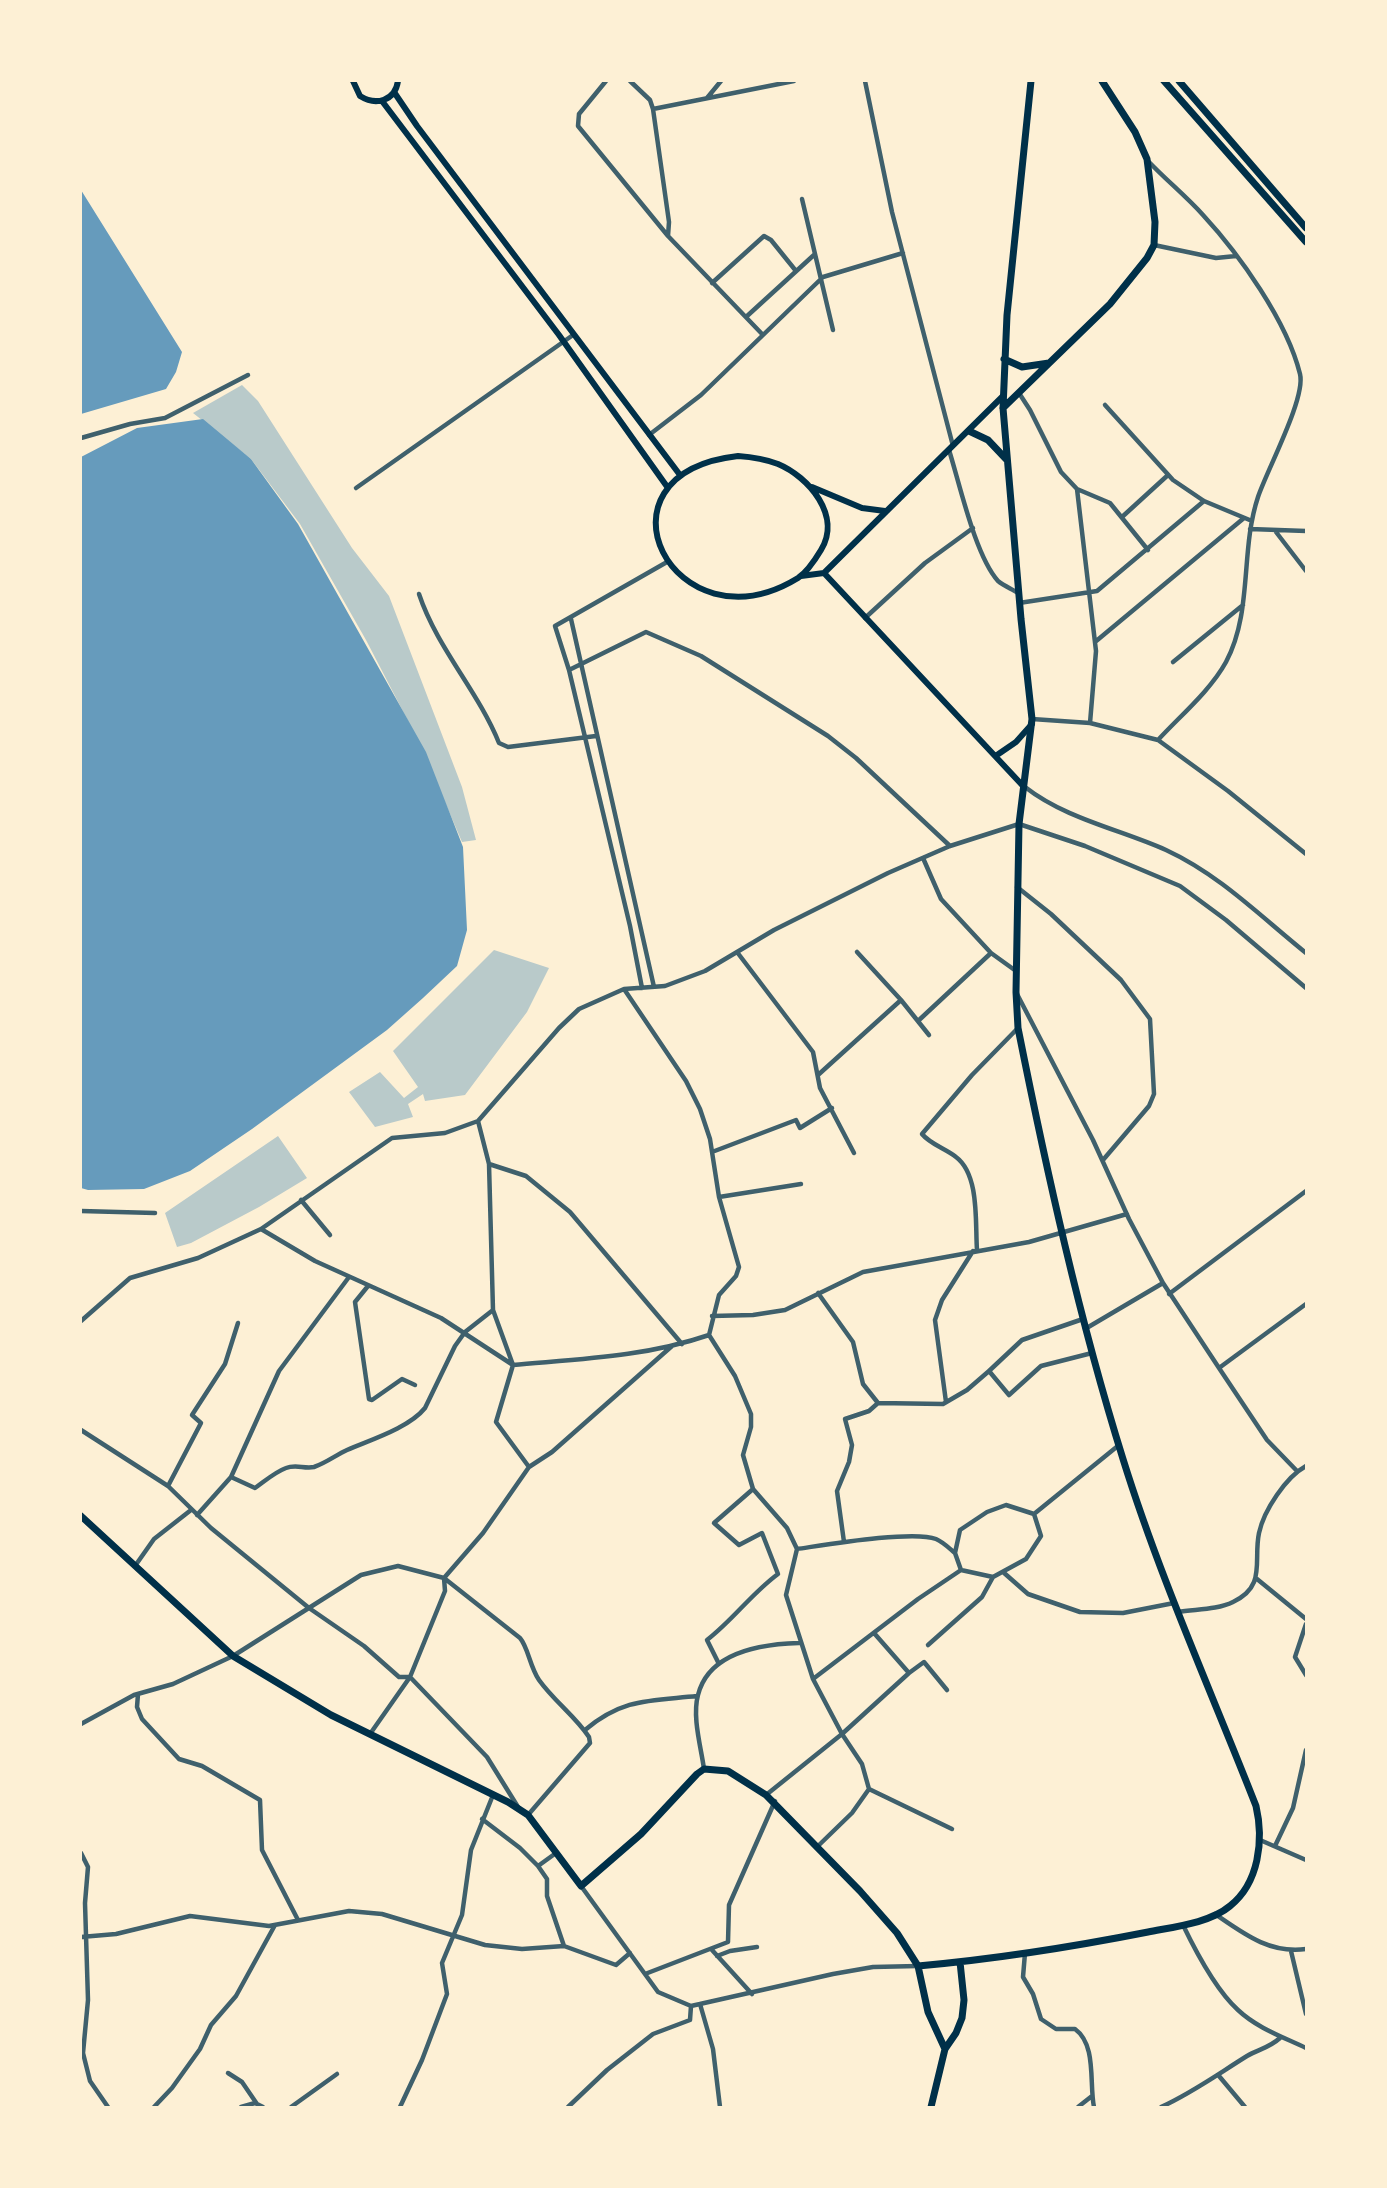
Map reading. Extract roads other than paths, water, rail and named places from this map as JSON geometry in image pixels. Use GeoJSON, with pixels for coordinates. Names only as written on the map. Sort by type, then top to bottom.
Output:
{"type":"FeatureCollection","features":[{"type":"Feature","properties":{"kind":"main road"},"geometry":{"type":"LineString","coordinates":[[353,81],[360,96],[367,100],[382,101],[394,92],[398,81]]}},
{"type":"Feature","properties":{"kind":"main road"},"geometry":{"type":"LineString","coordinates":[[918,1966],[1073,1947],[1183,1924],[1215,1914],[1237,1900],[1253,1876],[1260,1840],[1260,1823],[1256,1806],[1174,1603],[1119,1444],[1085,1329],[1018,1028],[1016,970],[1019,824],[1032,721],[1006,459],[1003,396],[1004,359],[1020,176],[1031,81]]}},
{"type":"Feature","properties":{"kind":"main road"},"geometry":{"type":"LineString","coordinates":[[1003,408],[1110,304],[1147,258],[1154,245],[1155,222],[1147,159],[1126,117],[1102,81]]}},
{"type":"Feature","properties":{"kind":"main road"},"geometry":{"type":"LineString","coordinates":[[1164,81],[1306,242]]}},
{"type":"Feature","properties":{"kind":"main road"},"geometry":{"type":"LineString","coordinates":[[1179,81],[1306,228]]}},
{"type":"Feature","properties":{"kind":"main road"},"geometry":{"type":"LineString","coordinates":[[394,92],[573,335],[680,475]]}},
{"type":"Feature","properties":{"kind":"main road"},"geometry":{"type":"LineString","coordinates":[[382,101],[563,342],[668,488]]}},
{"type":"Feature","properties":{"kind":"main road"},"geometry":{"type":"LineString","coordinates":[[1004,359],[1022,368],[1051,362]]}},
{"type":"Feature","properties":{"kind":"main road"},"geometry":{"type":"LineString","coordinates":[[885,512],[862,508],[812,487],[779,464],[738,456],[717,458],[695,465],[680,475],[662,499],[654,526],[656,542],[667,562],[698,587],[724,596],[763,594],[800,576],[824,573],[1003,396]]}},
{"type":"Feature","properties":{"kind":"main road"},"geometry":{"type":"LineString","coordinates":[[969,430],[988,441],[1006,459]]}},
{"type":"Feature","properties":{"kind":"main road"},"geometry":{"type":"LineString","coordinates":[[800,576],[824,546],[823,505],[812,487]]}},
{"type":"Feature","properties":{"kind":"main road"},"geometry":{"type":"LineString","coordinates":[[824,573],[1025,787]]}},
{"type":"Feature","properties":{"kind":"main road"},"geometry":{"type":"LineString","coordinates":[[997,755],[1016,742],[1032,721]]}},
{"type":"Feature","properties":{"kind":"main road"},"geometry":{"type":"LineString","coordinates":[[81,1516],[233,1656],[281,1687],[519,1808],[528,1815],[581,1886],[641,1834],[685,1784],[704,1769],[728,1771],[775,1802],[818,1845],[897,1933],[918,1966],[931,2021],[945,2049]]}},
{"type":"Feature","properties":{"kind":"main road"},"geometry":{"type":"LineString","coordinates":[[931,2107],[945,2049],[956,2033],[962,2018],[964,2000],[960,1962]]}},
{"type":"Feature","properties":{"kind":"street"},"geometry":{"type":"LineString","coordinates":[[606,81],[579,114],[578,126],[668,236],[763,335]]}},
{"type":"Feature","properties":{"kind":"street"},"geometry":{"type":"LineString","coordinates":[[630,81],[650,100],[653,109],[669,222],[668,236]]}},
{"type":"Feature","properties":{"kind":"street"},"geometry":{"type":"LineString","coordinates":[[707,98],[721,81]]}},
{"type":"Feature","properties":{"kind":"street"},"geometry":{"type":"LineString","coordinates":[[653,109],[794,81]]}},
{"type":"Feature","properties":{"kind":"street"},"geometry":{"type":"LineString","coordinates":[[865,81],[903,253],[973,528],[999,581],[1018,593]]}},
{"type":"Feature","properties":{"kind":"street"},"geometry":{"type":"LineString","coordinates":[[1147,159],[1167,182],[1203,214],[1236,256],[1276,318],[1301,376]]}},
{"type":"Feature","properties":{"kind":"street"},"geometry":{"type":"LineString","coordinates":[[802,199],[823,277],[833,330]]}},
{"type":"Feature","properties":{"kind":"street"},"geometry":{"type":"LineString","coordinates":[[712,283],[764,236],[771,240],[796,271]]}},
{"type":"Feature","properties":{"kind":"street"},"geometry":{"type":"LineString","coordinates":[[1154,245],[1216,258],[1236,256]]}},
{"type":"Feature","properties":{"kind":"street"},"geometry":{"type":"LineString","coordinates":[[649,435],[701,395],[823,277],[903,253]]}},
{"type":"Feature","properties":{"kind":"street"},"geometry":{"type":"LineString","coordinates":[[746,317],[815,254]]}},
{"type":"Feature","properties":{"kind":"street"},"geometry":{"type":"LineString","coordinates":[[356,488],[573,335]]}},
{"type":"Feature","properties":{"kind":"street"},"geometry":{"type":"LineString","coordinates":[[1158,740],[1217,676],[1227,661],[1240,628],[1252,521],[1274,454],[1294,408],[1301,376],[1306,369]]}},
{"type":"Feature","properties":{"kind":"street"},"geometry":{"type":"LineString","coordinates":[[81,438],[130,424],[165,418],[248,375]]}},
{"type":"Feature","properties":{"kind":"street"},"geometry":{"type":"LineString","coordinates":[[1299,383],[1306,387]]}},
{"type":"Feature","properties":{"kind":"street"},"geometry":{"type":"LineString","coordinates":[[1018,393],[1030,410],[1061,472],[1077,489],[1110,503],[1148,550]]}},
{"type":"Feature","properties":{"kind":"street"},"geometry":{"type":"LineString","coordinates":[[1105,405],[1168,476],[1204,501],[1252,521]]}},
{"type":"Feature","properties":{"kind":"street"},"geometry":{"type":"LineString","coordinates":[[1122,517],[1168,476]]}},
{"type":"Feature","properties":{"kind":"street"},"geometry":{"type":"LineString","coordinates":[[1077,489],[1095,642],[1090,723]]}},
{"type":"Feature","properties":{"kind":"street"},"geometry":{"type":"LineString","coordinates":[[1019,603],[1090,593],[1104,586],[1204,501]]}},
{"type":"Feature","properties":{"kind":"street"},"geometry":{"type":"LineString","coordinates":[[1095,642],[1244,518]]}},
{"type":"Feature","properties":{"kind":"street"},"geometry":{"type":"LineString","coordinates":[[865,618],[925,563],[973,528]]}},
{"type":"Feature","properties":{"kind":"street"},"geometry":{"type":"LineString","coordinates":[[1250,529],[1276,532],[1306,531]]}},
{"type":"Feature","properties":{"kind":"street"},"geometry":{"type":"LineString","coordinates":[[1276,532],[1306,571]]}},
{"type":"Feature","properties":{"kind":"street"},"geometry":{"type":"LineString","coordinates":[[642,988],[630,926],[569,670],[555,626],[571,619],[667,562]]}},
{"type":"Feature","properties":{"kind":"street"},"geometry":{"type":"LineString","coordinates":[[419,594],[434,630],[487,713],[499,743],[508,747],[596,736]]}},
{"type":"Feature","properties":{"kind":"street"},"geometry":{"type":"LineString","coordinates":[[1173,662],[1243,604]]}},
{"type":"Feature","properties":{"kind":"street"},"geometry":{"type":"LineString","coordinates":[[571,619],[654,987]]}},
{"type":"Feature","properties":{"kind":"street"},"geometry":{"type":"LineString","coordinates":[[569,670],[646,633],[701,656],[828,736],[856,758],[950,846]]}},
{"type":"Feature","properties":{"kind":"street"},"geometry":{"type":"LineString","coordinates":[[1032,721],[1090,723],[1158,740],[1228,791],[1306,854]]}},
{"type":"Feature","properties":{"kind":"street"},"geometry":{"type":"LineString","coordinates":[[1025,787],[1044,802],[1165,850],[1195,866],[1230,888],[1306,953]]}},
{"type":"Feature","properties":{"kind":"street"},"geometry":{"type":"LineString","coordinates":[[81,1321],[130,1278],[198,1258],[261,1229],[392,1138],[445,1132],[478,1121],[559,1028],[579,1009],[624,989],[665,986],[697,975],[774,930],[923,858],[950,846],[1019,824],[1085,846],[1180,886],[1226,920],[1306,988]]}},
{"type":"Feature","properties":{"kind":"street"},"geometry":{"type":"LineString","coordinates":[[923,858],[941,899],[991,953],[1016,970]]}},
{"type":"Feature","properties":{"kind":"street"},"geometry":{"type":"LineString","coordinates":[[1017,887],[1052,914],[1121,980],[1150,1019],[1154,1094],[1149,1106],[1103,1160]]}},
{"type":"Feature","properties":{"kind":"street"},"geometry":{"type":"LineString","coordinates":[[737,952],[813,1052],[820,1088],[854,1153]]}},
{"type":"Feature","properties":{"kind":"street"},"geometry":{"type":"LineString","coordinates":[[857,952],[929,1035]]}},
{"type":"Feature","properties":{"kind":"street"},"geometry":{"type":"LineString","coordinates":[[918,1021],[991,953]]}},
{"type":"Feature","properties":{"kind":"street"},"geometry":{"type":"LineString","coordinates":[[624,989],[686,1081],[700,1109],[712,1152],[719,1197],[739,1268],[736,1276],[719,1295],[709,1335],[735,1376],[751,1414],[751,1427],[743,1455],[753,1489],[787,1527],[797,1549],[786,1595],[799,1642],[813,1679],[842,1734],[862,1764],[869,1789],[952,1828]]}},
{"type":"Feature","properties":{"kind":"street"},"geometry":{"type":"LineString","coordinates":[[1016,992],[1169,1294],[1268,1440],[1297,1471]]}},
{"type":"Feature","properties":{"kind":"street"},"geometry":{"type":"LineString","coordinates":[[818,1075],[901,1000]]}},
{"type":"Feature","properties":{"kind":"street"},"geometry":{"type":"LineString","coordinates":[[946,1402],[935,1320],[942,1300],[975,1250],[972,1190],[967,1171],[958,1158],[921,1134],[972,1075],[1018,1028]]}},
{"type":"Feature","properties":{"kind":"street"},"geometry":{"type":"LineString","coordinates":[[712,1152],[796,1120],[800,1128],[832,1108]]}},
{"type":"Feature","properties":{"kind":"street"},"geometry":{"type":"LineString","coordinates":[[478,1121],[489,1164],[493,1310],[513,1365],[496,1422],[529,1467]]}},
{"type":"Feature","properties":{"kind":"street"},"geometry":{"type":"LineString","coordinates":[[489,1164],[526,1176],[570,1212],[682,1344]]}},
{"type":"Feature","properties":{"kind":"street"},"geometry":{"type":"LineString","coordinates":[[719,1197],[801,1184]]}},
{"type":"Feature","properties":{"kind":"street"},"geometry":{"type":"LineString","coordinates":[[1169,1294],[1306,1191]]}},
{"type":"Feature","properties":{"kind":"street"},"geometry":{"type":"LineString","coordinates":[[301,1200],[330,1235]]}},
{"type":"Feature","properties":{"kind":"street"},"geometry":{"type":"LineString","coordinates":[[81,1211],[155,1213]]}},
{"type":"Feature","properties":{"kind":"street"},"geometry":{"type":"LineString","coordinates":[[712,1316],[753,1315],[785,1310],[863,1272],[1029,1242],[1127,1214]]}},
{"type":"Feature","properties":{"kind":"street"},"geometry":{"type":"LineString","coordinates":[[261,1229],[368,1286],[441,1318],[513,1365],[621,1356],[682,1344],[709,1335]]}},
{"type":"Feature","properties":{"kind":"street"},"geometry":{"type":"LineString","coordinates":[[197,1515],[231,1477],[279,1371],[349,1276]]}},
{"type":"Feature","properties":{"kind":"street"},"geometry":{"type":"LineString","coordinates":[[1085,1329],[1163,1282]]}},
{"type":"Feature","properties":{"kind":"street"},"geometry":{"type":"LineString","coordinates":[[368,1286],[355,1302],[369,1399],[372,1400],[402,1379],[415,1385]]}},
{"type":"Feature","properties":{"kind":"street"},"geometry":{"type":"LineString","coordinates":[[818,1293],[853,1342],[863,1384],[878,1403]]}},
{"type":"Feature","properties":{"kind":"street"},"geometry":{"type":"LineString","coordinates":[[1219,1368],[1306,1304]]}},
{"type":"Feature","properties":{"kind":"street"},"geometry":{"type":"LineString","coordinates":[[231,1477],[255,1488],[286,1468],[322,1464],[347,1450],[372,1441],[418,1415],[425,1408],[455,1346],[465,1332],[493,1310]]}},
{"type":"Feature","properties":{"kind":"street"},"geometry":{"type":"LineString","coordinates":[[844,1542],[837,1491],[849,1462],[852,1445],[845,1419],[869,1411],[878,1403],[934,1406],[946,1402],[967,1390],[1022,1340],[1083,1319]]}},
{"type":"Feature","properties":{"kind":"street"},"geometry":{"type":"LineString","coordinates":[[168,1486],[201,1423],[192,1415],[225,1364],[238,1323]]}},
{"type":"Feature","properties":{"kind":"street"},"geometry":{"type":"LineString","coordinates":[[370,1734],[410,1677],[444,1591],[444,1578],[483,1533],[529,1467],[552,1452],[672,1346]]}},
{"type":"Feature","properties":{"kind":"street"},"geometry":{"type":"LineString","coordinates":[[989,1371],[1008,1395],[1041,1366],[1092,1353]]}},
{"type":"Feature","properties":{"kind":"street"},"geometry":{"type":"LineString","coordinates":[[81,1430],[168,1486],[191,1510],[309,1608],[364,1646],[399,1677],[410,1677],[487,1757],[519,1808]]}},
{"type":"Feature","properties":{"kind":"street"},"geometry":{"type":"LineString","coordinates":[[1034,1514],[1119,1444]]}},
{"type":"Feature","properties":{"kind":"street"},"geometry":{"type":"LineString","coordinates":[[1178,1612],[1234,1602],[1244,1595],[1257,1579],[1258,1535],[1263,1521],[1297,1471],[1306,1466]]}},
{"type":"Feature","properties":{"kind":"street"},"geometry":{"type":"LineString","coordinates":[[719,1664],[707,1640],[723,1627],[764,1584],[778,1574],[762,1533],[739,1545],[714,1523],[753,1489]]}},
{"type":"Feature","properties":{"kind":"street"},"geometry":{"type":"LineString","coordinates":[[955,1553],[960,1530],[987,1512],[1006,1505],[1034,1514]]}},
{"type":"Feature","properties":{"kind":"street"},"geometry":{"type":"LineString","coordinates":[[135,1566],[154,1539],[191,1510]]}},
{"type":"Feature","properties":{"kind":"street"},"geometry":{"type":"LineString","coordinates":[[928,1645],[982,1597],[993,1577],[1026,1559],[1041,1536],[1034,1514]]}},
{"type":"Feature","properties":{"kind":"street"},"geometry":{"type":"LineString","coordinates":[[797,1549],[844,1542],[929,1537],[944,1543],[955,1553],[961,1570]]}},
{"type":"Feature","properties":{"kind":"street"},"geometry":{"type":"LineString","coordinates":[[81,1724],[138,1694],[173,1684],[233,1656],[361,1575],[398,1566],[444,1578],[523,1641],[529,1663],[542,1684],[585,1731],[590,1743],[528,1815]]}},
{"type":"Feature","properties":{"kind":"street"},"geometry":{"type":"LineString","coordinates":[[813,1679],[961,1570],[993,1577]]}},
{"type":"Feature","properties":{"kind":"street"},"geometry":{"type":"LineString","coordinates":[[1003,1572],[1028,1594],[1080,1611],[1123,1613],[1174,1603]]}},
{"type":"Feature","properties":{"kind":"street"},"geometry":{"type":"LineString","coordinates":[[1257,1579],[1306,1619]]}},
{"type":"Feature","properties":{"kind":"street"},"geometry":{"type":"LineString","coordinates":[[1306,1624],[1295,1657],[1306,1675]]}},
{"type":"Feature","properties":{"kind":"street"},"geometry":{"type":"LineString","coordinates":[[874,1633],[909,1673]]}},
{"type":"Feature","properties":{"kind":"street"},"geometry":{"type":"LineString","coordinates":[[704,1769],[697,1696],[708,1674],[734,1654],[757,1647],[799,1642]]}},
{"type":"Feature","properties":{"kind":"street"},"geometry":{"type":"LineString","coordinates":[[766,1795],[842,1734],[924,1662],[947,1690]]}},
{"type":"Feature","properties":{"kind":"street"},"geometry":{"type":"LineString","coordinates":[[138,1694],[137,1707],[142,1719],[179,1760],[202,1766],[260,1800],[262,1850],[298,1920]]}},
{"type":"Feature","properties":{"kind":"street"},"geometry":{"type":"LineString","coordinates":[[585,1731],[602,1715],[624,1704],[697,1696]]}},
{"type":"Feature","properties":{"kind":"street"},"geometry":{"type":"LineString","coordinates":[[1275,1846],[1293,1808],[1306,1750]]}},
{"type":"Feature","properties":{"kind":"street"},"geometry":{"type":"LineString","coordinates":[[818,1845],[852,1813],[869,1789]]}},
{"type":"Feature","properties":{"kind":"street"},"geometry":{"type":"LineString","coordinates":[[400,2107],[422,2060],[447,1994],[442,1963],[462,1914],[471,1850],[493,1795]]}},
{"type":"Feature","properties":{"kind":"street"},"geometry":{"type":"LineString","coordinates":[[645,1974],[728,1942],[729,1905],[775,1802]]}},
{"type":"Feature","properties":{"kind":"street"},"geometry":{"type":"LineString","coordinates":[[482,1819],[520,1848],[547,1879],[547,1896],[564,1946]]}},
{"type":"Feature","properties":{"kind":"street"},"geometry":{"type":"LineString","coordinates":[[1260,1840],[1306,1860]]}},
{"type":"Feature","properties":{"kind":"street"},"geometry":{"type":"LineString","coordinates":[[81,1853],[88,1867],[83,1937],[88,2000],[82,2051],[90,2081],[108,2107]]}},
{"type":"Feature","properties":{"kind":"street"},"geometry":{"type":"LineString","coordinates":[[538,1866],[556,1853]]}},
{"type":"Feature","properties":{"kind":"street"},"geometry":{"type":"LineString","coordinates":[[581,1886],[657,1992],[691,2006],[873,1967],[918,1966]]}},
{"type":"Feature","properties":{"kind":"street"},"geometry":{"type":"LineString","coordinates":[[83,1937],[116,1934],[190,1916],[275,1925],[349,1911],[382,1914],[485,1945],[522,1949],[564,1946],[596,1960],[616,1965],[630,1953]]}},
{"type":"Feature","properties":{"kind":"street"},"geometry":{"type":"LineString","coordinates":[[1215,1914],[1264,1946],[1291,1951],[1306,1949]]}},
{"type":"Feature","properties":{"kind":"street"},"geometry":{"type":"LineString","coordinates":[[1183,1924],[1200,1961],[1236,2009],[1280,2038],[1306,2048]]}},
{"type":"Feature","properties":{"kind":"street"},"geometry":{"type":"LineString","coordinates":[[154,2107],[172,2088],[200,2049],[211,2025],[236,1996],[275,1925]]}},
{"type":"Feature","properties":{"kind":"street"},"geometry":{"type":"LineString","coordinates":[[717,1956],[730,1951],[757,1947]]}},
{"type":"Feature","properties":{"kind":"street"},"geometry":{"type":"LineString","coordinates":[[712,1950],[752,1994]]}},
{"type":"Feature","properties":{"kind":"street"},"geometry":{"type":"LineString","coordinates":[[1291,1951],[1306,2014]]}},
{"type":"Feature","properties":{"kind":"street"},"geometry":{"type":"LineString","coordinates":[[1025,1953],[1024,1979],[1033,1995],[1041,2019],[1056,2029],[1075,2029],[1082,2037],[1089,2057],[1094,2107]]}},
{"type":"Feature","properties":{"kind":"street"},"geometry":{"type":"LineString","coordinates":[[700,2004],[713,2049],[720,2107]]}},
{"type":"Feature","properties":{"kind":"street"},"geometry":{"type":"LineString","coordinates":[[568,2107],[607,2070],[653,2034],[690,2020],[691,2006]]}},
{"type":"Feature","properties":{"kind":"street"},"geometry":{"type":"LineString","coordinates":[[1161,2107],[1219,2076],[1251,2054],[1268,2048],[1280,2038]]}},
{"type":"Feature","properties":{"kind":"street"},"geometry":{"type":"LineString","coordinates":[[228,2073],[242,2082],[257,2104],[263,2107]]}},
{"type":"Feature","properties":{"kind":"street"},"geometry":{"type":"LineString","coordinates":[[291,2107],[337,2074]]}},
{"type":"Feature","properties":{"kind":"street"},"geometry":{"type":"LineString","coordinates":[[1219,2076],[1245,2107]]}},
{"type":"Feature","properties":{"kind":"street"},"geometry":{"type":"LineString","coordinates":[[1078,2107],[1092,2096]]}},
{"type":"Feature","properties":{"kind":"street"},"geometry":{"type":"LineString","coordinates":[[241,2107],[257,2104]]}},
{"type":"Feature","properties":{"kind":"water"},"geometry":{"type":"Polygon","coordinates":[[[81,190],[182,352],[176,372],[166,389],[81,414],[81,190]]]}},
{"type":"Feature","properties":{"kind":"water"},"geometry":{"type":"Polygon","coordinates":[[[203,419],[251,459],[298,524],[426,752],[463,847],[467,930],[457,966],[423,998],[387,1030],[252,1129],[190,1171],[144,1189],[88,1190],[81,1188],[81,457],[137,428],[203,419]]]}}]}
